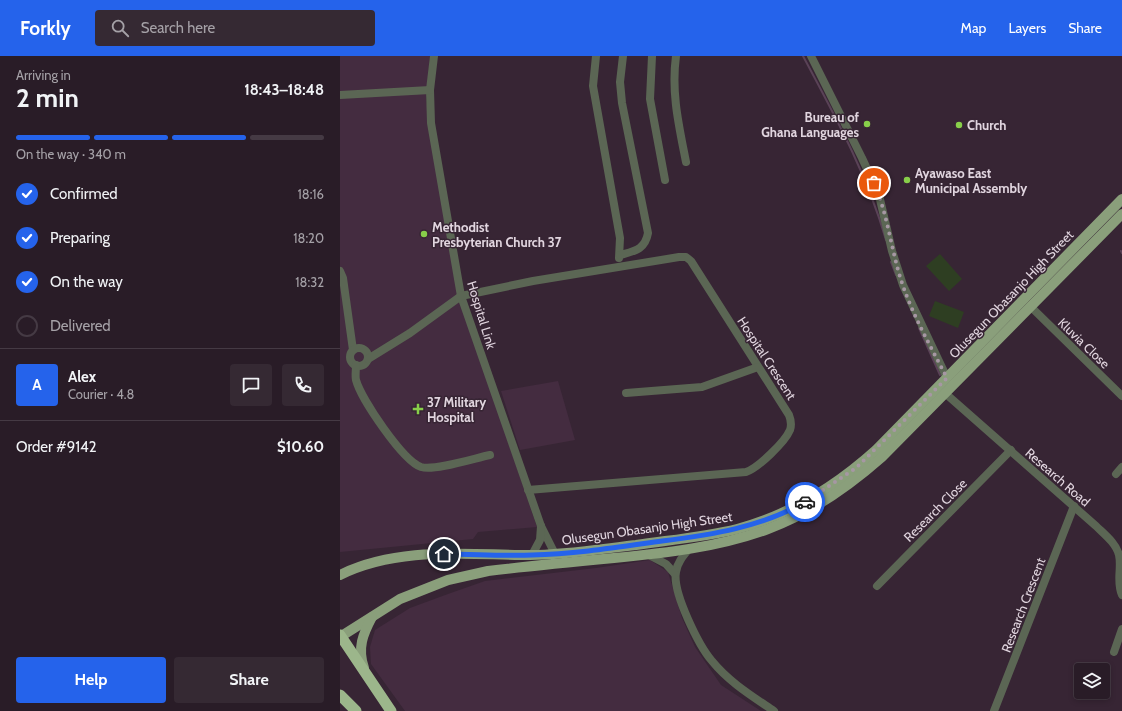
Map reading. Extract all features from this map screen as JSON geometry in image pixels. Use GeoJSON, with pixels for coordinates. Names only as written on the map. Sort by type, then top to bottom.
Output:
{"type":"FeatureCollection","features":[{"type":"Feature","properties":{"kind":"highway"},"geometry":{"type":"LineString","coordinates":[[340,636],[391,711]]}},
{"type":"Feature","properties":{"kind":"highway"},"geometry":{"type":"LineString","coordinates":[[341,697],[356,711]]}},
{"type":"Feature","properties":{"kind":"main road","name":"Olusegun Obasanjo High Street"},"geometry":{"type":"LineString","coordinates":[[340,575],[360,565],[393,558],[431,554],[556,554],[690,538],[737,529],[785,512],[824,490],[856,468],[1122,200]]}},
{"type":"Feature","properties":{"kind":"main road","name":"Olusegun Obasanjo High Street"},"geometry":{"type":"LineString","coordinates":[[340,636],[400,599],[459,576],[488,571],[689,549],[768,529],[822,503],[862,475],[946,394],[1030,306],[1122,214]]}},
{"type":"Feature","properties":{"kind":"main road"},"geometry":{"type":"LineString","coordinates":[[340,571],[360,565]]}},
{"type":"Feature","properties":{"kind":"main road"},"geometry":{"type":"LineString","coordinates":[[367,675],[361,658],[360,644],[364,631],[373,615]]}},
{"type":"Feature","properties":{"kind":"street","name":"Hospital Link"},"geometry":{"type":"LineString","coordinates":[[434,56],[430,90],[432,131],[461,296],[541,526],[556,554]]}},
{"type":"Feature","properties":{"kind":"street"},"geometry":{"type":"LineString","coordinates":[[596,56],[593,86],[620,238],[620,255],[617,267]]}},
{"type":"Feature","properties":{"kind":"street"},"geometry":{"type":"LineString","coordinates":[[620,255],[641,248],[647,240],[648,234],[622,103],[620,82],[623,56]]}},
{"type":"Feature","properties":{"kind":"street"},"geometry":{"type":"LineString","coordinates":[[652,56],[650,100],[665,180]]}},
{"type":"Feature","properties":{"kind":"street"},"geometry":{"type":"LineString","coordinates":[[676,56],[673,78],[675,107],[686,162]]}},
{"type":"Feature","properties":{"kind":"street"},"geometry":{"type":"LineString","coordinates":[[811,56],[862,158],[879,196],[892,251],[903,285],[947,378]]}},
{"type":"Feature","properties":{"kind":"street"},"geometry":{"type":"LineString","coordinates":[[340,95],[430,90]]}},
{"type":"Feature","properties":{"kind":"street","name":"Hospital Crescent"},"geometry":{"type":"LineString","coordinates":[[461,296],[533,281],[686,257],[691,261],[789,415],[792,423],[787,436],[752,470],[741,473],[528,490]]}},
{"type":"Feature","properties":{"kind":"street"},"geometry":{"type":"LineString","coordinates":[[340,272],[343,278],[353,350],[350,358],[356,365],[356,380],[377,420],[406,456],[415,464],[422,467],[432,468],[490,455]]}},
{"type":"Feature","properties":{"kind":"street"},"geometry":{"type":"LineString","coordinates":[[356,365],[363,365],[368,359],[410,333],[461,296]]}},
{"type":"Feature","properties":{"kind":"street","name":"Kluvia Close"},"geometry":{"type":"LineString","coordinates":[[1030,306],[1122,396]]}},
{"type":"Feature","properties":{"kind":"street"},"geometry":{"type":"LineString","coordinates":[[353,350],[358,348],[364,349],[367,353],[368,359]]}},
{"type":"Feature","properties":{"kind":"street"},"geometry":{"type":"LineString","coordinates":[[626,393],[702,387],[758,367]]}},
{"type":"Feature","properties":{"kind":"street","name":"Research Road"},"geometry":{"type":"LineString","coordinates":[[946,394],[1074,506],[1116,547],[1120,556],[1118,583],[1122,595]]}},
{"type":"Feature","properties":{"kind":"street","name":"Research Close"},"geometry":{"type":"LineString","coordinates":[[877,586],[1011,450]]}},
{"type":"Feature","properties":{"kind":"street"},"geometry":{"type":"LineString","coordinates":[[1116,474],[1122,467]]}},
{"type":"Feature","properties":{"kind":"street","name":"Research Crescent"},"geometry":{"type":"LineString","coordinates":[[994,711],[1074,506]]}},
{"type":"Feature","properties":{"kind":"street"},"geometry":{"type":"LineString","coordinates":[[532,555],[540,540],[541,526]]}},
{"type":"Feature","properties":{"kind":"street"},"geometry":{"type":"LineString","coordinates":[[689,549],[680,559],[675,574],[681,602],[693,633],[704,650],[728,678],[774,711]]}},
{"type":"Feature","properties":{"kind":"street","name":"Olusegun Obasanjo High Street"},"geometry":{"type":"LineString","coordinates":[[647,554],[666,564],[675,574]]}},
{"type":"Feature","properties":{"kind":"street"},"geometry":{"type":"LineString","coordinates":[[1114,652],[1122,629]]}},
{"type":"Feature","properties":{"kind":"shaded area","name":"37 Military Hospital"},"geometry":{"type":"Polygon","coordinates":[[[340,56],[430,56],[426,99],[457,291],[537,527],[478,532],[473,539],[340,552],[340,56]]]}},
{"type":"Feature","properties":{"kind":"shaded area"},"geometry":{"type":"Polygon","coordinates":[[[558,381],[575,440],[520,450],[501,391],[558,381]]]}},
{"type":"Feature","properties":{"kind":"shaded area"},"geometry":{"type":"Polygon","coordinates":[[[650,560],[668,572],[682,618],[695,647],[721,685],[761,711],[405,711],[371,664],[370,647],[375,630],[410,608],[485,581],[650,560]]]}},
{"type":"Feature","properties":{"kind":"green space"},"geometry":{"type":"Polygon","coordinates":[[[940,254],[962,279],[949,291],[926,266],[940,254]]]}},
{"type":"Feature","properties":{"kind":"green space"},"geometry":{"type":"Polygon","coordinates":[[[935,301],[964,312],[958,328],[929,316],[935,301]]]}},
{"type":"Feature","properties":{"kind":"waterway"},"geometry":{"type":"LineString","coordinates":[[803,56],[860,169],[870,192],[886,240]]}},
{"type":"Feature","properties":{"kind":"waterway"},"geometry":{"type":"LineString","coordinates":[[891,262],[896,275]]}},
{"type":"Feature","properties":{"kind":"waterway"},"geometry":{"type":"LineString","coordinates":[[919,328],[940,375]]}},
{"type":"Feature","properties":{"kind":"way so far"},"geometry":{"type":"LineString","coordinates":[[805,502],[856,468],[876,450],[947,378],[903,285],[892,251],[884,210],[874,183]]}},
{"type":"Feature","properties":{"kind":"place","name":"Bureau of Ghana Languages"},"geometry":{"type":"Point","coordinates":[867,124]}},
{"type":"Feature","properties":{"kind":"place","name":"Church"},"geometry":{"type":"Point","coordinates":[959,125]}},
{"type":"Feature","properties":{"kind":"place","name":"Ayawaso East Municipal Assembly"},"geometry":{"type":"Point","coordinates":[907,180]}},
{"type":"Feature","properties":{"kind":"place","name":"Methodist Presbyterian Church 37"},"geometry":{"type":"Point","coordinates":[424,234]}},
{"type":"Feature","properties":{"kind":"place","name":"37 Military Hospital"},"geometry":{"type":"Point","coordinates":[418,409]}},
{"type":"Feature","properties":{"kind":"route"},"geometry":{"type":"LineString","coordinates":[[444,554],[556,554],[690,538],[737,529],[785,512],[805,502]]}}]}
